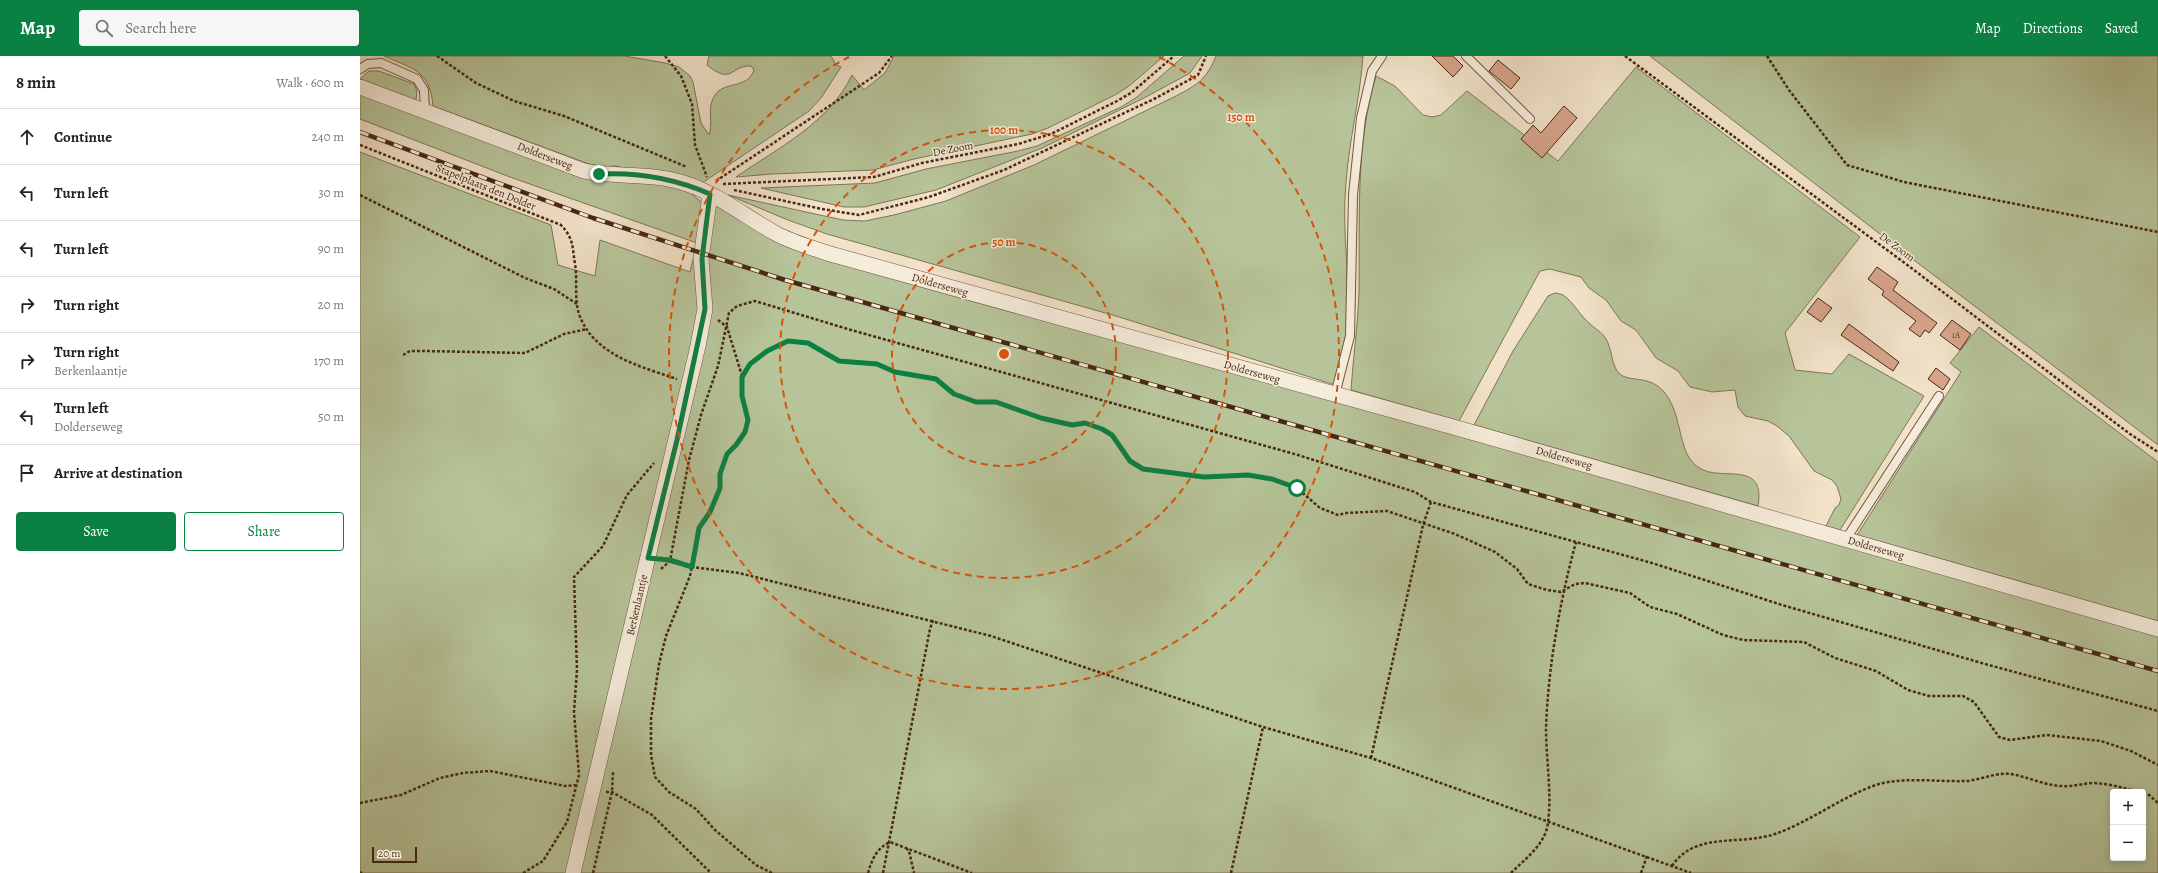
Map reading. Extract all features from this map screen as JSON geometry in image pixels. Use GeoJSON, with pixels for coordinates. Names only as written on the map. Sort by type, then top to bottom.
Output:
{"type":"FeatureCollection","features":[{"type":"Feature","properties":{"kind":"street","name":"Dolderseweg"},"geometry":{"type":"LineString","coordinates":[[360,87],[584,171],[599,174],[658,176],[710,189],[777,234],[827,253],[1464,430],[2158,629]]}},
{"type":"Feature","properties":{"kind":"street","name":"Berkenlaantje"},"geometry":{"type":"LineString","coordinates":[[573,873],[690,383],[705,309],[702,259],[710,189]]}},
{"type":"Feature","properties":{"kind":"lane"},"geometry":{"type":"LineString","coordinates":[[1335,395],[1350,336],[1353,195],[1360,118],[1372,71],[1382,56]]}},
{"type":"Feature","properties":{"kind":"lane"},"geometry":{"type":"LineString","coordinates":[[1466,56],[1530,119]]}},
{"type":"Feature","properties":{"kind":"lane"},"geometry":{"type":"LineString","coordinates":[[360,69],[368,64],[381,63],[417,79],[424,90],[425,111]]}},
{"type":"Feature","properties":{"kind":"lane"},"geometry":{"type":"LineString","coordinates":[[1846,539],[1939,396]]}},
{"type":"Feature","properties":{"kind":"path"},"geometry":{"type":"LineString","coordinates":[[437,56],[476,83],[514,101],[564,116],[691,169]]}},
{"type":"Feature","properties":{"kind":"path"},"geometry":{"type":"LineString","coordinates":[[665,56],[681,76],[692,104],[695,145],[710,189]]}},
{"type":"Feature","properties":{"kind":"path"},"geometry":{"type":"LineString","coordinates":[[710,189],[879,73],[892,56]]}},
{"type":"Feature","properties":{"kind":"path","name":"De Zoom"},"geometry":{"type":"LineString","coordinates":[[710,189],[874,177],[922,163],[1018,144],[1051,134],[1117,101],[1131,93],[1174,56]]}},
{"type":"Feature","properties":{"kind":"path"},"geometry":{"type":"LineString","coordinates":[[732,190],[822,210],[859,215],[929,198],[1004,170],[1156,98],[1198,76],[1206,56]]}},
{"type":"Feature","properties":{"kind":"path","name":"De Zoom"},"geometry":{"type":"LineString","coordinates":[[1625,56],[1906,264],[2130,434],[2158,452]]}},
{"type":"Feature","properties":{"kind":"path"},"geometry":{"type":"LineString","coordinates":[[1767,56],[1789,90],[1847,165],[1904,182],[2158,232]]}},
{"type":"Feature","properties":{"kind":"path","name":"Stapelplaats den Dolder"},"geometry":{"type":"LineString","coordinates":[[360,145],[561,225],[571,236],[576,270],[577,304],[580,319],[593,338],[624,360],[690,383]]}},
{"type":"Feature","properties":{"kind":"path"},"geometry":{"type":"LineString","coordinates":[[701,177],[710,189]]}},
{"type":"Feature","properties":{"kind":"path"},"geometry":{"type":"LineString","coordinates":[[710,189],[725,188]]}},
{"type":"Feature","properties":{"kind":"path"},"geometry":{"type":"LineString","coordinates":[[360,195],[525,278],[554,289],[577,304]]}},
{"type":"Feature","properties":{"kind":"path"},"geometry":{"type":"LineString","coordinates":[[660,573],[662,567],[670,560],[689,460],[701,415],[718,366],[729,313],[737,306],[755,301],[851,330],[1298,455],[1415,492],[1431,502],[1652,563],[1782,605],[1985,664],[2158,711]]}},
{"type":"Feature","properties":{"kind":"path"},"geometry":{"type":"LineString","coordinates":[[727,327],[742,377],[742,396],[748,420],[745,432],[736,445],[727,454],[720,474],[720,488],[710,512],[699,528],[692,567],[666,636],[659,664],[651,719],[651,755],[655,777],[669,792],[696,809],[715,830],[756,865],[772,873]]}},
{"type":"Feature","properties":{"kind":"path"},"geometry":{"type":"LineString","coordinates":[[403,355],[410,351],[525,353],[564,334],[587,329]]}},
{"type":"Feature","properties":{"kind":"path"},"geometry":{"type":"LineString","coordinates":[[742,377],[750,364],[779,344],[788,341],[808,343],[839,361],[877,364],[895,372],[936,379],[954,394],[976,402],[996,402],[1041,418],[1072,425],[1085,423],[1102,429],[1112,435],[1130,461],[1143,469],[1204,477],[1248,475],[1272,479],[1297,488],[1320,508],[1338,515],[1346,513],[1387,511],[1423,525],[1455,534],[1495,552],[1517,569],[1528,584],[1547,590],[1561,592],[1575,584],[1585,583],[1630,593],[1650,607],[1677,614],[1723,635],[1743,640],[1804,642],[1836,658],[1876,671],[1908,690],[1929,696],[1963,696],[1974,702],[1999,737],[2010,740],[2047,734],[2100,741],[2131,750],[2158,765]]}},
{"type":"Feature","properties":{"kind":"path"},"geometry":{"type":"LineString","coordinates":[[523,873],[543,861],[567,822],[579,775],[574,712],[577,670],[574,577],[603,546],[627,494],[657,460]]}},
{"type":"Feature","properties":{"kind":"path"},"geometry":{"type":"LineString","coordinates":[[1371,758],[1423,525],[1431,502]]}},
{"type":"Feature","properties":{"kind":"path"},"geometry":{"type":"LineString","coordinates":[[1511,873],[1539,846],[1548,823],[1546,728],[1550,679],[1553,649],[1566,588],[1568,569],[1576,542]]}},
{"type":"Feature","properties":{"kind":"path"},"geometry":{"type":"LineString","coordinates":[[648,558],[670,560],[692,567],[739,573],[933,620],[991,636],[1263,727],[1371,758],[1548,823],[1691,873]]}},
{"type":"Feature","properties":{"kind":"path"},"geometry":{"type":"LineString","coordinates":[[884,873],[930,629],[933,620]]}},
{"type":"Feature","properties":{"kind":"path"},"geometry":{"type":"LineString","coordinates":[[1231,873],[1263,727]]}},
{"type":"Feature","properties":{"kind":"path"},"geometry":{"type":"LineString","coordinates":[[593,873],[612,792],[614,766]]}},
{"type":"Feature","properties":{"kind":"path"},"geometry":{"type":"LineString","coordinates":[[360,803],[401,795],[440,778],[470,772],[490,771],[565,786],[576,785],[594,788],[612,792],[652,815],[711,873]]}},
{"type":"Feature","properties":{"kind":"path"},"geometry":{"type":"LineString","coordinates":[[1672,866],[1679,856],[1690,848],[1719,841],[1756,839],[1775,834],[1859,793],[1888,782],[1966,781],[1983,779],[1993,775],[2010,774],[2061,786],[2104,784],[2126,789]]}},
{"type":"Feature","properties":{"kind":"path"},"geometry":{"type":"LineString","coordinates":[[2146,794],[2149,794],[2158,803]]}},
{"type":"Feature","properties":{"kind":"path"},"geometry":{"type":"LineString","coordinates":[[890,842],[904,846],[972,873]]}},
{"type":"Feature","properties":{"kind":"path"},"geometry":{"type":"LineString","coordinates":[[868,873],[871,861],[877,852],[890,842]]}},
{"type":"Feature","properties":{"kind":"path"},"geometry":{"type":"LineString","coordinates":[[904,846],[909,852],[914,873]]}},
{"type":"Feature","properties":{"kind":"path"},"geometry":{"type":"LineString","coordinates":[[1641,873],[1646,856]]}},
{"type":"Feature","properties":{"kind":"green space"},"geometry":{"type":"Polygon","coordinates":[[[384,56],[624,56],[665,63],[679,67],[690,76],[693,82],[701,123],[709,135],[711,125],[710,110],[712,100],[715,95],[724,88],[747,80],[754,70],[751,66],[739,68],[731,73],[722,74],[707,65],[709,56],[831,56],[836,65],[841,67],[821,98],[809,111],[702,183],[615,166],[601,167],[586,163],[433,106],[431,94],[424,78],[411,68],[384,56]]]}},
{"type":"Feature","properties":{"kind":"green space"},"geometry":{"type":"Polygon","coordinates":[[[894,56],[1164,56],[1129,86],[1115,95],[1048,128],[1032,134],[914,159],[873,170],[736,177],[785,145],[816,121],[842,92],[852,75],[864,90],[885,73],[894,56]]]}},
{"type":"Feature","properties":{"kind":"green space"},"geometry":{"type":"Polygon","coordinates":[[[1184,56],[1202,56],[1190,73],[1146,97],[1042,148],[936,190],[864,207],[844,207],[761,188],[875,183],[926,169],[1037,146],[1121,107],[1137,97],[1184,56]]]}},
{"type":"Feature","properties":{"kind":"green space"},"geometry":{"type":"Polygon","coordinates":[[[1216,56],[1363,56],[1360,88],[1347,167],[1345,221],[1348,316],[1343,354],[1335,385],[1116,316],[827,234],[788,220],[728,195],[843,220],[865,221],[946,201],[1034,165],[1183,92],[1196,85],[1205,76],[1213,64],[1216,56]]]}},
{"type":"Feature","properties":{"kind":"green space"},"geometry":{"type":"Polygon","coordinates":[[[1650,56],[2158,56],[2158,445],[1898,248],[1650,56]]]}},
{"type":"Feature","properties":{"kind":"green space"},"geometry":{"type":"Polygon","coordinates":[[[1636,67],[1860,237],[1785,333],[1795,370],[1832,374],[1849,354],[1924,396],[1840,530],[1826,526],[1841,499],[1837,486],[1832,480],[1814,471],[1789,436],[1768,421],[1745,416],[1738,407],[1735,390],[1712,392],[1690,387],[1678,371],[1656,358],[1636,330],[1621,321],[1606,300],[1589,288],[1581,277],[1550,269],[1540,271],[1459,421],[1351,390],[1359,293],[1359,211],[1362,156],[1369,102],[1376,76],[1395,86],[1423,115],[1432,117],[1441,115],[1467,91],[1558,161],[1636,67]]]}},
{"type":"Feature","properties":{"kind":"green space"},"geometry":{"type":"Polygon","coordinates":[[[369,71],[379,71],[414,84],[417,91],[416,100],[360,79],[369,71]]]}},
{"type":"Feature","properties":{"kind":"green space"},"geometry":{"type":"Polygon","coordinates":[[[360,90],[614,179],[685,188],[701,202],[723,208],[775,238],[2158,635],[2158,873],[360,873],[360,152],[551,225],[558,265],[595,276],[600,240],[690,272],[697,243],[510,177],[360,119],[360,90]]]}},
{"type":"Feature","properties":{"kind":"green space"},"geometry":{"type":"Polygon","coordinates":[[[1555,293],[1567,298],[1586,321],[1605,337],[1614,366],[1622,376],[1648,382],[1663,390],[1669,399],[1677,419],[1684,447],[1693,463],[1701,469],[1710,472],[1749,477],[1756,482],[1759,492],[1758,506],[1474,425],[1513,351],[1548,296],[1555,293]]]}},
{"type":"Feature","properties":{"kind":"green space"},"geometry":{"type":"Polygon","coordinates":[[[1979,327],[2158,462],[2158,621],[1857,535],[1961,372],[1950,363],[1979,327]]]}},
{"type":"Feature","properties":{"kind":"building"},"geometry":{"type":"Polygon","coordinates":[[[1432,56],[1453,56],[1463,66],[1453,77],[1432,56]]]}},
{"type":"Feature","properties":{"kind":"building"},"geometry":{"type":"Polygon","coordinates":[[[1498,60],[1520,78],[1511,89],[1489,71],[1498,60]]]}},
{"type":"Feature","properties":{"kind":"building"},"geometry":{"type":"Polygon","coordinates":[[[1564,106],[1577,118],[1542,158],[1521,139],[1533,125],[1541,133],[1564,106]]]}},
{"type":"Feature","properties":{"kind":"building"},"geometry":{"type":"Polygon","coordinates":[[[1877,267],[1898,282],[1893,290],[1937,323],[1929,333],[1925,330],[1920,337],[1909,329],[1916,321],[1882,295],[1884,291],[1868,279],[1877,267]]]}},
{"type":"Feature","properties":{"kind":"building"},"geometry":{"type":"Polygon","coordinates":[[[1818,298],[1832,308],[1821,322],[1807,312],[1818,298]]]}},
{"type":"Feature","properties":{"kind":"building"},"geometry":{"type":"Polygon","coordinates":[[[1952,320],[1971,334],[1960,350],[1940,335],[1952,320]]]}},
{"type":"Feature","properties":{"kind":"building"},"geometry":{"type":"Polygon","coordinates":[[[1849,324],[1899,362],[1893,371],[1841,335],[1849,324]]]}},
{"type":"Feature","properties":{"kind":"building"},"geometry":{"type":"Polygon","coordinates":[[[1936,368],[1950,379],[1943,390],[1928,379],[1936,368]]]}},
{"type":"Feature","properties":{"kind":"railway"},"geometry":{"type":"LineString","coordinates":[[360,132],[593,218],[785,280],[2158,671]]}},
{"type":"Feature","properties":{"kind":"route"},"geometry":{"type":"LineString","coordinates":[[599,174],[613,173],[658,176],[687,184],[710,194],[701,275],[705,309],[677,440],[648,558],[656,560],[670,560],[692,567],[697,534],[702,521],[710,512],[720,488],[720,474],[727,454],[736,445],[745,432],[748,420],[742,396],[742,377],[750,364],[767,351],[788,341],[808,343],[839,361],[877,364],[895,372],[936,379],[954,394],[976,402],[996,402],[1019,412],[1041,418],[1072,425],[1085,423],[1102,429],[1112,435],[1130,461],[1143,469],[1204,477],[1248,475],[1272,479],[1297,488]]}}]}
